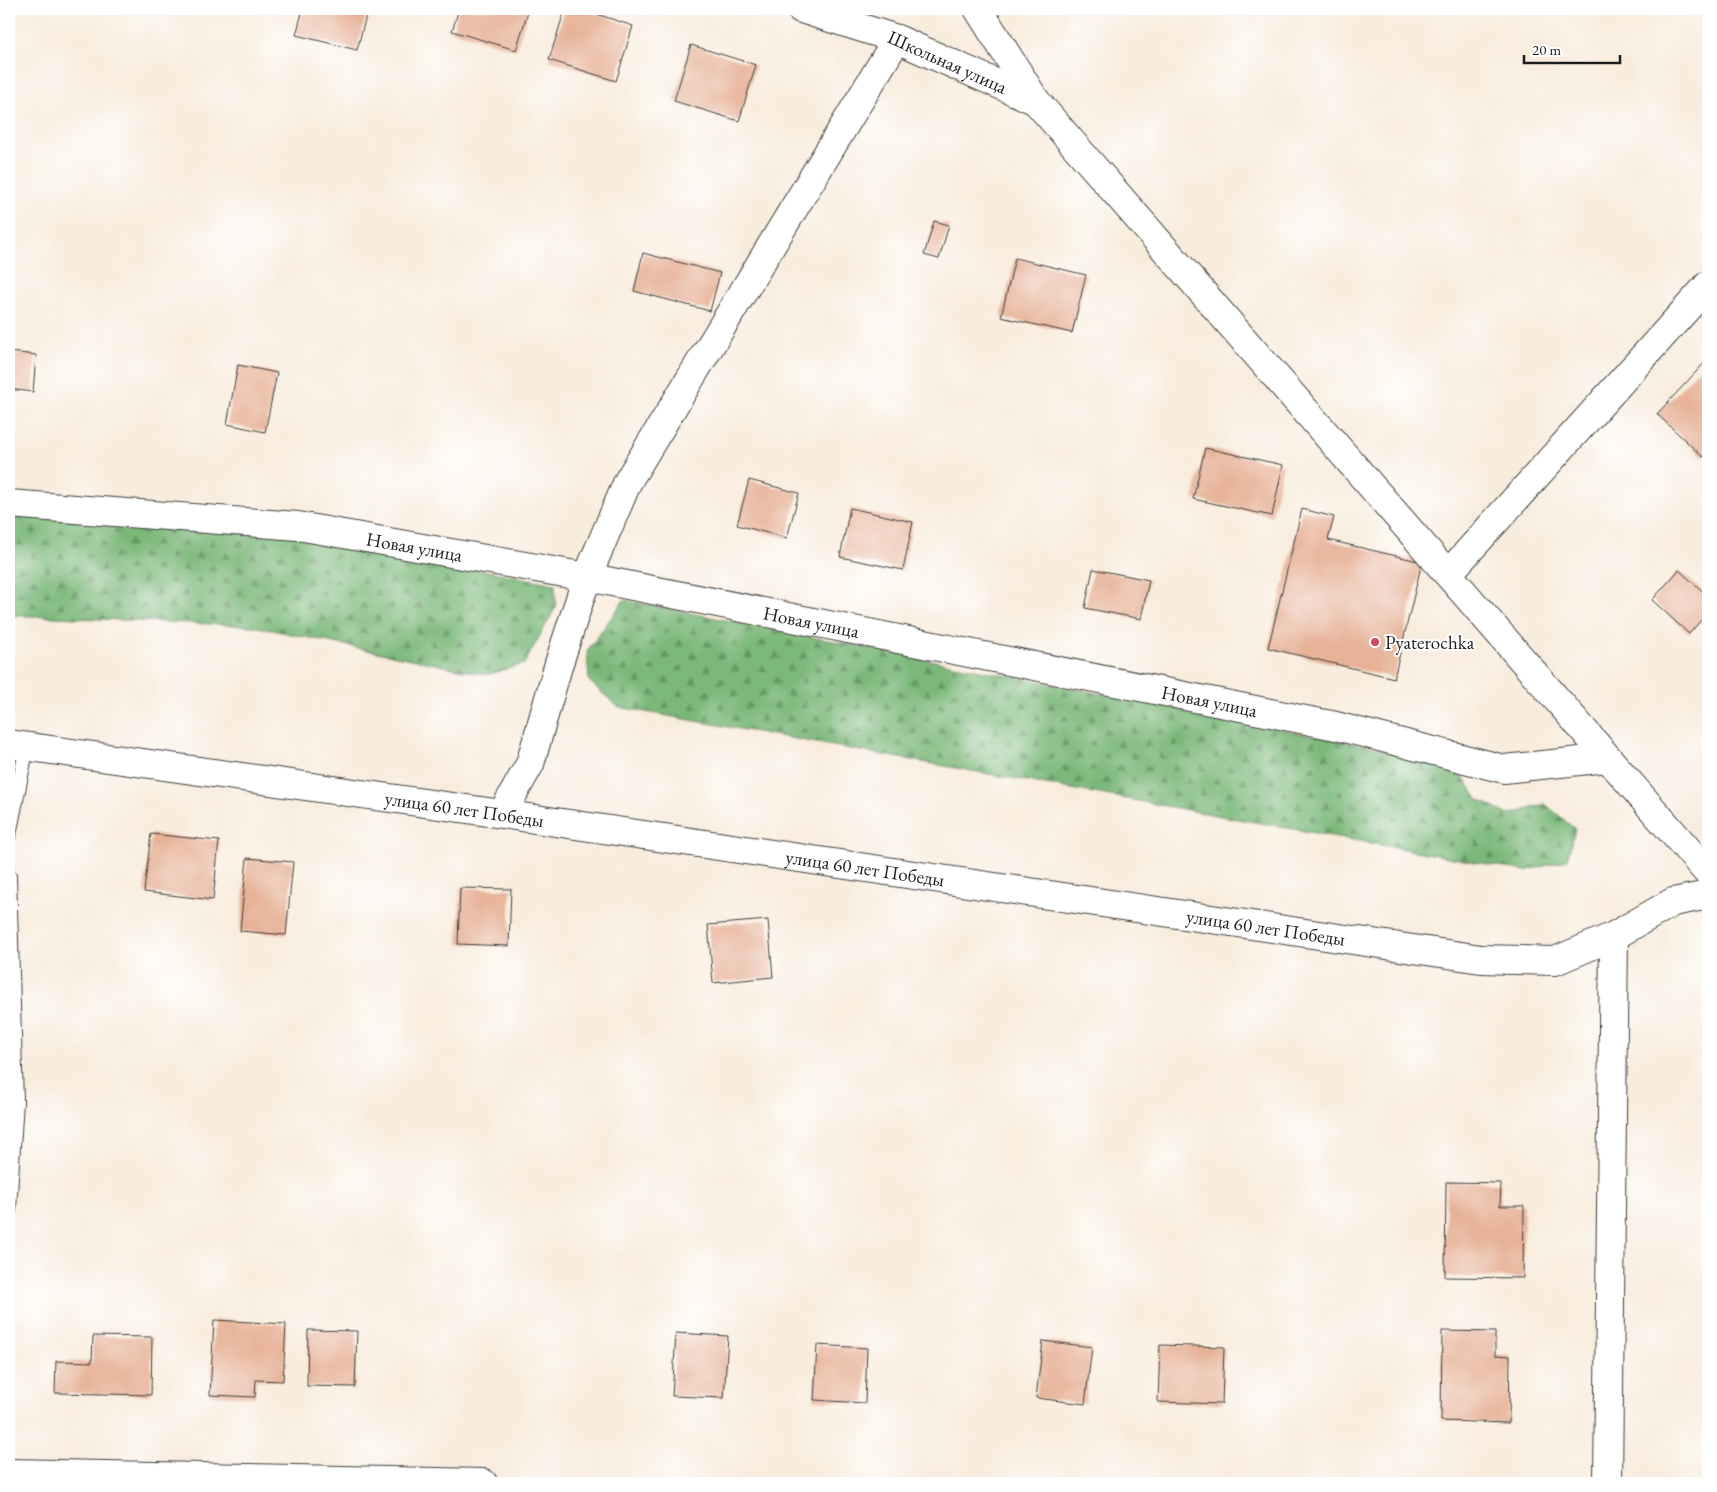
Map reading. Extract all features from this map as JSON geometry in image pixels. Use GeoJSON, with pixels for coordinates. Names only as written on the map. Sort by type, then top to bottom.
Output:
{"type":"FeatureCollection","features":[{"type":"Feature","properties":{"kind":"street","name":"Школьная улица"},"geometry":{"type":"LineString","coordinates":[[801,9],[897,39],[1036,101]]}},
{"type":"Feature","properties":{"kind":"street"},"geometry":{"type":"LineString","coordinates":[[843,22],[869,9]]}},
{"type":"Feature","properties":{"kind":"street"},"geometry":{"type":"LineString","coordinates":[[978,9],[1036,101],[1708,873]]}},
{"type":"Feature","properties":{"kind":"street"},"geometry":{"type":"LineString","coordinates":[[502,814],[530,764],[559,663],[587,577],[628,481],[897,39]]}},
{"type":"Feature","properties":{"kind":"street"},"geometry":{"type":"LineString","coordinates":[[1448,574],[1708,285]]}},
{"type":"Feature","properties":{"kind":"street","name":"Новая улица"},"geometry":{"type":"LineString","coordinates":[[9,504],[298,526],[587,577],[1336,726],[1504,769],[1608,758]]}},
{"type":"Feature","properties":{"kind":"street","name":"улица 60 лет Победы"},"geometry":{"type":"LineString","coordinates":[[18,745],[502,814],[1481,959],[1555,961],[1614,936],[1673,902],[1708,895]]}},
{"type":"Feature","properties":{"kind":"street"},"geometry":{"type":"LineString","coordinates":[[1608,1483],[1614,936]]}},
{"type":"Feature","properties":{"kind":"street"},"geometry":{"type":"LineString","coordinates":[[9,1473],[483,1483]]}},
{"type":"Feature","properties":{"kind":"lane"},"geometry":{"type":"LineString","coordinates":[[9,835],[18,745]]}},
{"type":"Feature","properties":{"kind":"lane"},"geometry":{"type":"LineString","coordinates":[[9,876],[12,1101],[9,1209]]}},
{"type":"Feature","properties":{"kind":"green space"},"geometry":{"type":"Polygon","coordinates":[[[9,512],[285,532],[555,584],[556,607],[524,664],[487,675],[253,626],[9,615],[9,512]]]}},
{"type":"Feature","properties":{"kind":"green space"},"geometry":{"type":"Polygon","coordinates":[[[624,600],[1453,763],[1479,800],[1509,815],[1545,804],[1575,829],[1567,860],[1525,871],[618,707],[589,681],[587,651],[624,600]]]}},
{"type":"Feature","properties":{"kind":"building"},"geometry":{"type":"Polygon","coordinates":[[[303,9],[353,9],[367,12],[357,50],[296,35],[303,9]]]}},
{"type":"Feature","properties":{"kind":"building"},"geometry":{"type":"Polygon","coordinates":[[[459,9],[529,9],[516,50],[452,31],[459,9]]]}},
{"type":"Feature","properties":{"kind":"building"},"geometry":{"type":"Polygon","coordinates":[[[565,9],[581,9],[633,26],[616,81],[549,60],[565,9]]]}},
{"type":"Feature","properties":{"kind":"building"},"geometry":{"type":"Polygon","coordinates":[[[691,45],[756,65],[739,121],[674,101],[691,45]]]}},
{"type":"Feature","properties":{"kind":"building"},"geometry":{"type":"Polygon","coordinates":[[[934,221],[949,225],[939,259],[924,255],[934,221]]]}},
{"type":"Feature","properties":{"kind":"building"},"geometry":{"type":"Polygon","coordinates":[[[643,253],[720,273],[710,311],[634,291],[643,253]]]}},
{"type":"Feature","properties":{"kind":"building"},"geometry":{"type":"Polygon","coordinates":[[[1015,258],[1086,275],[1072,333],[1001,317],[1015,258]]]}},
{"type":"Feature","properties":{"kind":"building"},"geometry":{"type":"Polygon","coordinates":[[[9,352],[36,355],[33,392],[9,389],[9,352]]]}},
{"type":"Feature","properties":{"kind":"building"},"geometry":{"type":"Polygon","coordinates":[[[1708,359],[1708,452],[1703,457],[1657,414],[1708,359]]]}},
{"type":"Feature","properties":{"kind":"building"},"geometry":{"type":"Polygon","coordinates":[[[238,365],[277,373],[265,432],[227,424],[238,365]]]}},
{"type":"Feature","properties":{"kind":"building"},"geometry":{"type":"Polygon","coordinates":[[[1205,448],[1283,465],[1272,516],[1193,499],[1205,448]]]}},
{"type":"Feature","properties":{"kind":"building"},"geometry":{"type":"Polygon","coordinates":[[[749,480],[799,493],[787,538],[737,525],[749,480]]]}},
{"type":"Feature","properties":{"kind":"building"},"geometry":{"type":"Polygon","coordinates":[[[850,508],[913,522],[903,570],[840,557],[850,508]]]}},
{"type":"Feature","properties":{"kind":"building"},"geometry":{"type":"Polygon","coordinates":[[[1302,509],[1334,517],[1328,540],[1422,562],[1394,678],[1268,648],[1302,509]]]}},
{"type":"Feature","properties":{"kind":"building"},"geometry":{"type":"Polygon","coordinates":[[[1093,569],[1149,580],[1141,619],[1085,608],[1093,569]]]}},
{"type":"Feature","properties":{"kind":"building"},"geometry":{"type":"Polygon","coordinates":[[[1679,570],[1708,596],[1708,612],[1689,634],[1652,600],[1679,570]]]}},
{"type":"Feature","properties":{"kind":"building"},"geometry":{"type":"Polygon","coordinates":[[[151,834],[219,841],[213,900],[144,892],[151,834]]]}},
{"type":"Feature","properties":{"kind":"building"},"geometry":{"type":"Polygon","coordinates":[[[247,858],[293,862],[286,935],[240,931],[247,858]]]}},
{"type":"Feature","properties":{"kind":"building"},"geometry":{"type":"Polygon","coordinates":[[[460,888],[511,889],[509,946],[458,944],[460,888]]]}},
{"type":"Feature","properties":{"kind":"building"},"geometry":{"type":"Polygon","coordinates":[[[768,920],[773,977],[713,983],[708,925],[768,920]]]}},
{"type":"Feature","properties":{"kind":"building"},"geometry":{"type":"Polygon","coordinates":[[[1446,1182],[1501,1183],[1500,1206],[1524,1206],[1523,1278],[1445,1277],[1446,1182]]]}},
{"type":"Feature","properties":{"kind":"building"},"geometry":{"type":"Polygon","coordinates":[[[214,1320],[286,1324],[283,1381],[256,1380],[255,1397],[210,1395],[214,1320]]]}},
{"type":"Feature","properties":{"kind":"building"},"geometry":{"type":"Polygon","coordinates":[[[308,1330],[357,1331],[355,1387],[307,1386],[308,1330]]]}},
{"type":"Feature","properties":{"kind":"building"},"geometry":{"type":"Polygon","coordinates":[[[1442,1331],[1495,1332],[1495,1355],[1510,1356],[1509,1423],[1441,1421],[1442,1331]]]}},
{"type":"Feature","properties":{"kind":"building"},"geometry":{"type":"Polygon","coordinates":[[[676,1333],[728,1336],[724,1398],[672,1396],[676,1333]]]}},
{"type":"Feature","properties":{"kind":"building"},"geometry":{"type":"Polygon","coordinates":[[[93,1336],[152,1337],[151,1395],[55,1393],[56,1361],[92,1362],[93,1336]]]}},
{"type":"Feature","properties":{"kind":"building"},"geometry":{"type":"Polygon","coordinates":[[[1043,1341],[1092,1347],[1085,1404],[1036,1398],[1043,1341]]]}},
{"type":"Feature","properties":{"kind":"building"},"geometry":{"type":"Polygon","coordinates":[[[817,1345],[867,1348],[865,1403],[814,1400],[817,1345]]]}},
{"type":"Feature","properties":{"kind":"building"},"geometry":{"type":"Polygon","coordinates":[[[1160,1345],[1224,1347],[1222,1404],[1158,1402],[1160,1345]]]}},
{"type":"Feature","properties":{"kind":"place","name":"Pyaterochka"},"geometry":{"type":"Point","coordinates":[1375,642]}}]}
